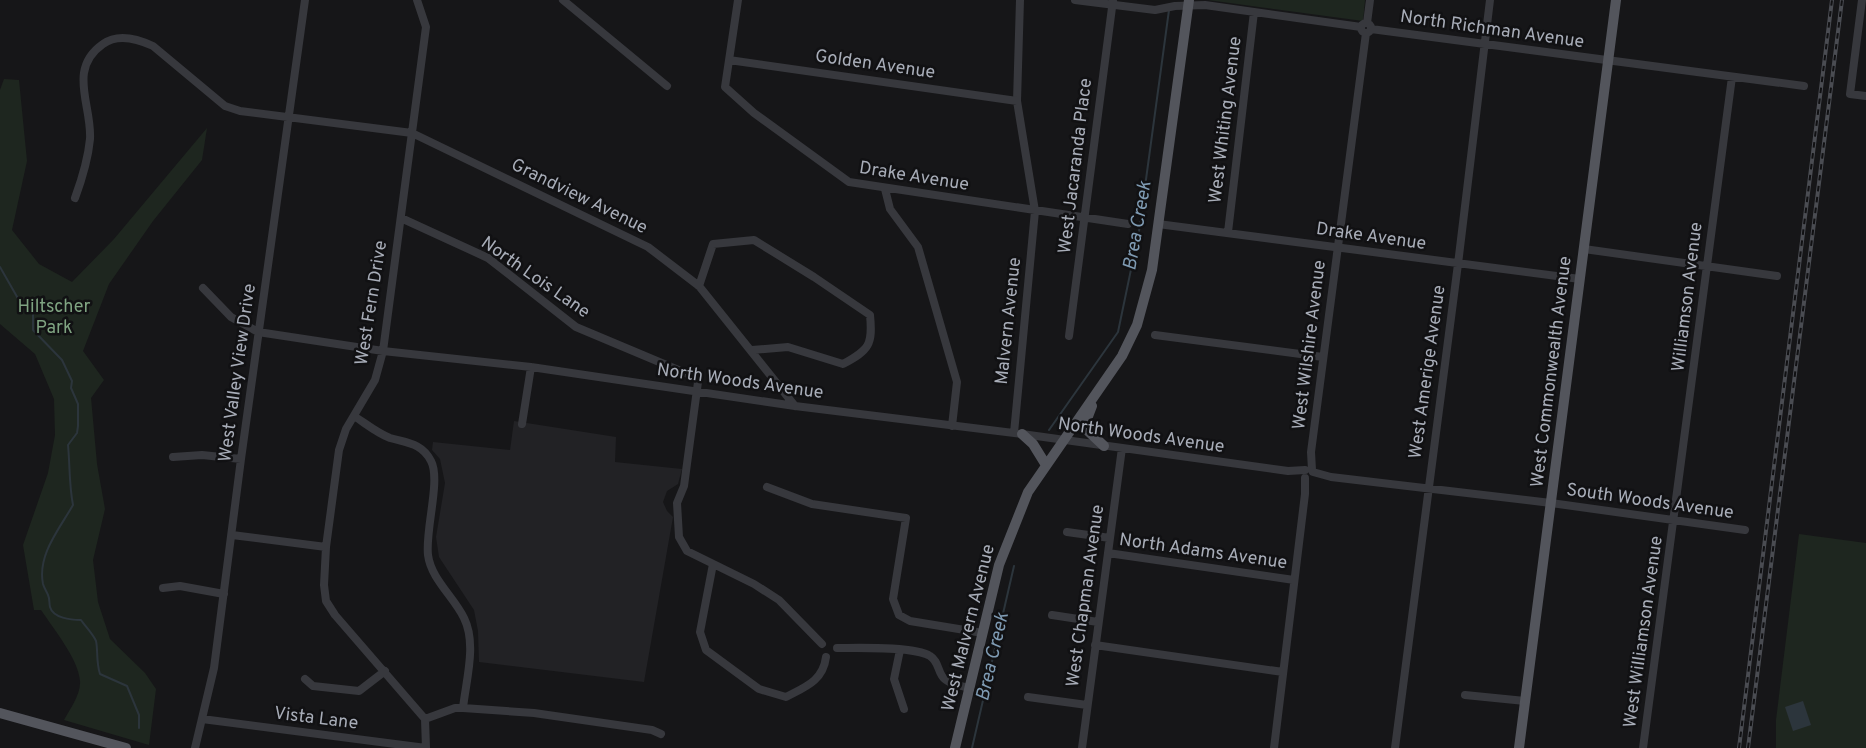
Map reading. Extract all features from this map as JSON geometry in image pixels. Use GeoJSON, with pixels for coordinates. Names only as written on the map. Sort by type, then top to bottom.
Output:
{"type":"FeatureCollection","features":[{"type":"Feature","properties":{"kind":"main road","name":"West Commonwealth Avenue"},"geometry":{"type":"LineString","coordinates":[[1519,748],[1616,0]]}},
{"type":"Feature","properties":{"kind":"main road"},"geometry":{"type":"LineString","coordinates":[[1018,434],[1033,444],[1046,465],[1122,356],[1137,325],[1152,270],[1189,3]]}},
{"type":"Feature","properties":{"kind":"main road"},"geometry":{"type":"LineString","coordinates":[[1096,393],[1087,419],[1087,430],[1104,446]]}},
{"type":"Feature","properties":{"kind":"main road","name":"West Malvern Avenue"},"geometry":{"type":"LineString","coordinates":[[955,748],[998,565],[1028,492],[1046,465]]}},
{"type":"Feature","properties":{"kind":"main road"},"geometry":{"type":"LineString","coordinates":[[0,713],[126,748]]}},
{"type":"Feature","properties":{"kind":"street","name":"West Valley View Drive"},"geometry":{"type":"LineString","coordinates":[[195,748],[214,668],[258,332],[305,0]]}},
{"type":"Feature","properties":{"kind":"street","name":"West Fern Drive"},"geometry":{"type":"LineString","coordinates":[[418,0],[426,27],[383,351],[375,380],[354,416],[339,450],[326,547],[324,585],[326,601],[335,615],[425,719]]}},
{"type":"Feature","properties":{"kind":"street"},"geometry":{"type":"LineString","coordinates":[[563,0],[667,86]]}},
{"type":"Feature","properties":{"kind":"street"},"geometry":{"type":"LineString","coordinates":[[729,60],[738,0]]}},
{"type":"Feature","properties":{"kind":"street"},"geometry":{"type":"LineString","coordinates":[[1020,0],[1017,101],[1035,211]]}},
{"type":"Feature","properties":{"kind":"street","name":"North Richman Avenue"},"geometry":{"type":"LineString","coordinates":[[1075,0],[1113,2],[1155,10],[1189,3],[1804,86]]}},
{"type":"Feature","properties":{"kind":"street","name":"West Wilshire Avenue"},"geometry":{"type":"LineString","coordinates":[[1274,748],[1305,494],[1370,0]]}},
{"type":"Feature","properties":{"kind":"street","name":"West Amerige Avenue"},"geometry":{"type":"LineString","coordinates":[[1395,748],[1427,488],[1458,264],[1490,0]]}},
{"type":"Feature","properties":{"kind":"street"},"geometry":{"type":"LineString","coordinates":[[1862,0],[1850,94],[1866,96]]}},
{"type":"Feature","properties":{"kind":"street","name":"West Jacaranda Place"},"geometry":{"type":"LineString","coordinates":[[1070,336],[1113,2]]}},
{"type":"Feature","properties":{"kind":"street","name":"West Whiting Avenue"},"geometry":{"type":"LineString","coordinates":[[1228,232],[1254,12]]}},
{"type":"Feature","properties":{"kind":"street","name":"Grandview Avenue"},"geometry":{"type":"LineString","coordinates":[[75,198],[86,165],[90,140],[90,117],[83,80],[86,63],[94,50],[110,39],[127,38],[154,46],[225,106],[240,111],[288,118],[412,133],[648,247],[699,286],[795,406]]}},
{"type":"Feature","properties":{"kind":"street","name":"Drake Avenue"},"geometry":{"type":"LineString","coordinates":[[729,60],[725,86],[754,113],[849,182],[885,189],[1128,224]]}},
{"type":"Feature","properties":{"kind":"street","name":"Golden Avenue"},"geometry":{"type":"LineString","coordinates":[[729,60],[1017,101]]}},
{"type":"Feature","properties":{"kind":"street","name":"Williamson Avenue"},"geometry":{"type":"LineString","coordinates":[[1675,520],[1732,77]]}},
{"type":"Feature","properties":{"kind":"street"},"geometry":{"type":"LineString","coordinates":[[885,189],[890,209],[918,247],[955,373],[957,382],[952,426]]}},
{"type":"Feature","properties":{"kind":"street","name":"Malvern Avenue"},"geometry":{"type":"LineString","coordinates":[[1018,434],[1035,211]]}},
{"type":"Feature","properties":{"kind":"street","name":"North Lois Lane"},"geometry":{"type":"LineString","coordinates":[[400,218],[488,258],[576,327],[695,376],[698,382],[696,391]]}},
{"type":"Feature","properties":{"kind":"street","name":"Drake Avenue"},"geometry":{"type":"LineString","coordinates":[[1158,224],[1580,279]]}},
{"type":"Feature","properties":{"kind":"street"},"geometry":{"type":"LineString","coordinates":[[699,286],[713,244],[754,240],[814,277],[870,315],[872,336],[862,354],[843,364],[788,346],[752,350]]}},
{"type":"Feature","properties":{"kind":"street"},"geometry":{"type":"LineString","coordinates":[[1584,249],[1777,276]]}},
{"type":"Feature","properties":{"kind":"street","name":"North Woods Avenue"},"geometry":{"type":"LineString","coordinates":[[204,288],[231,317],[258,332],[383,351],[531,367],[795,406],[1018,434],[1308,474],[1551,503]]}},
{"type":"Feature","properties":{"kind":"street"},"geometry":{"type":"LineString","coordinates":[[1155,335],[1323,357]]}},
{"type":"Feature","properties":{"kind":"street"},"geometry":{"type":"LineString","coordinates":[[522,424],[531,367]]}},
{"type":"Feature","properties":{"kind":"street"},"geometry":{"type":"LineString","coordinates":[[696,391],[684,486],[676,504],[679,537],[687,551],[754,584],[779,600],[822,644]]}},
{"type":"Feature","properties":{"kind":"street"},"geometry":{"type":"LineString","coordinates":[[354,416],[390,438],[420,447],[431,460],[434,480],[428,534],[428,558],[433,571],[464,618],[468,630],[470,649],[463,708]]}},
{"type":"Feature","properties":{"kind":"street","name":"West Chapman Avenue"},"geometry":{"type":"LineString","coordinates":[[1082,748],[1122,448]]}},
{"type":"Feature","properties":{"kind":"street"},"geometry":{"type":"LineString","coordinates":[[173,458],[202,455],[241,459]]}},
{"type":"Feature","properties":{"kind":"street"},"geometry":{"type":"LineString","coordinates":[[767,487],[812,504],[906,518],[893,599],[899,615],[910,621],[983,633]]}},
{"type":"Feature","properties":{"kind":"street","name":"South Woods Avenue"},"geometry":{"type":"LineString","coordinates":[[1551,503],[1745,530]]}},
{"type":"Feature","properties":{"kind":"street","name":"West Williamson Avenue"},"geometry":{"type":"LineString","coordinates":[[1643,748],[1675,520]]}},
{"type":"Feature","properties":{"kind":"street","name":"North Adams Avenue"},"geometry":{"type":"LineString","coordinates":[[1067,532],[1110,538]]}},
{"type":"Feature","properties":{"kind":"street"},"geometry":{"type":"LineString","coordinates":[[232,535],[326,547]]}},
{"type":"Feature","properties":{"kind":"street","name":"North Adams Avenue"},"geometry":{"type":"LineString","coordinates":[[1108,553],[1294,580]]}},
{"type":"Feature","properties":{"kind":"street"},"geometry":{"type":"LineString","coordinates":[[713,564],[700,632],[706,650],[759,688],[786,697],[815,682],[825,664],[826,658]]}},
{"type":"Feature","properties":{"kind":"street"},"geometry":{"type":"LineString","coordinates":[[163,588],[180,586],[224,594]]}},
{"type":"Feature","properties":{"kind":"street"},"geometry":{"type":"LineString","coordinates":[[1052,615],[1098,622]]}},
{"type":"Feature","properties":{"kind":"street"},"geometry":{"type":"LineString","coordinates":[[1095,645],[1283,672]]}},
{"type":"Feature","properties":{"kind":"street"},"geometry":{"type":"LineString","coordinates":[[837,648],[900,650],[928,654],[936,660],[942,676],[948,682],[970,688]]}},
{"type":"Feature","properties":{"kind":"street"},"geometry":{"type":"LineString","coordinates":[[900,650],[894,679],[904,710]]}},
{"type":"Feature","properties":{"kind":"street"},"geometry":{"type":"LineString","coordinates":[[306,679],[313,686],[359,691],[385,671]]}},
{"type":"Feature","properties":{"kind":"street"},"geometry":{"type":"LineString","coordinates":[[1465,695],[1525,701]]}},
{"type":"Feature","properties":{"kind":"street"},"geometry":{"type":"LineString","coordinates":[[1028,697],[1087,705]]}},
{"type":"Feature","properties":{"kind":"street"},"geometry":{"type":"LineString","coordinates":[[426,748],[425,719],[455,708],[534,713],[652,730],[661,734]]}},
{"type":"Feature","properties":{"kind":"street","name":"Vista Lane"},"geometry":{"type":"LineString","coordinates":[[202,719],[426,748]]}},
{"type":"Feature","properties":{"kind":"shaded area"},"geometry":{"type":"Polygon","coordinates":[[[514,421],[616,437],[615,462],[682,469],[678,484],[667,491],[663,502],[667,511],[673,517],[644,682],[479,662],[478,631],[474,610],[439,557],[436,537],[445,483],[440,459],[432,450],[433,442],[510,450],[514,421]]]}},
{"type":"Feature","properties":{"kind":"shaded area"},"geometry":{"type":"Polygon","coordinates":[[[1803,701],[1811,725],[1793,731],[1785,707],[1803,701]]]}},
{"type":"Feature","properties":{"kind":"green space"},"geometry":{"type":"Polygon","coordinates":[[[1208,0],[1365,0],[1363,21],[1208,0]]]}},
{"type":"Feature","properties":{"kind":"green space","name":"Hiltscher Park"},"geometry":{"type":"Polygon","coordinates":[[[4,79],[19,80],[27,161],[12,230],[39,264],[72,282],[114,239],[207,128],[202,160],[153,221],[109,284],[83,351],[104,380],[91,398],[97,464],[105,509],[93,560],[98,602],[110,639],[145,673],[156,689],[149,745],[64,720],[79,691],[79,673],[65,644],[41,610],[34,610],[23,545],[48,473],[55,435],[54,399],[35,354],[0,324],[0,90],[4,79]]]}},
{"type":"Feature","properties":{"kind":"green space"},"geometry":{"type":"Polygon","coordinates":[[[1799,534],[1866,543],[1866,748],[1776,748],[1776,720],[1799,534]]]}},
{"type":"Feature","properties":{"kind":"waterway","name":"Brea Creek"},"geometry":{"type":"LineString","coordinates":[[1049,430],[1118,332],[1139,231],[1169,10]]}},
{"type":"Feature","properties":{"kind":"waterway"},"geometry":{"type":"LineString","coordinates":[[0,267],[20,302],[33,314],[33,330],[62,360],[72,381],[71,388],[78,404],[77,433],[68,445],[73,505],[46,552],[42,573],[43,584],[49,596],[52,611],[63,618],[81,620],[93,636],[96,641],[100,674],[127,686],[139,715],[139,728]]}},
{"type":"Feature","properties":{"kind":"waterway","name":"Brea Creek"},"geometry":{"type":"LineString","coordinates":[[972,748],[1014,566]]}},
{"type":"Feature","properties":{"kind":"railway"},"geometry":{"type":"LineString","coordinates":[[1739,748],[1832,0]]}},
{"type":"Feature","properties":{"kind":"railway"},"geometry":{"type":"LineString","coordinates":[[1748,748],[1842,0]]}}]}
